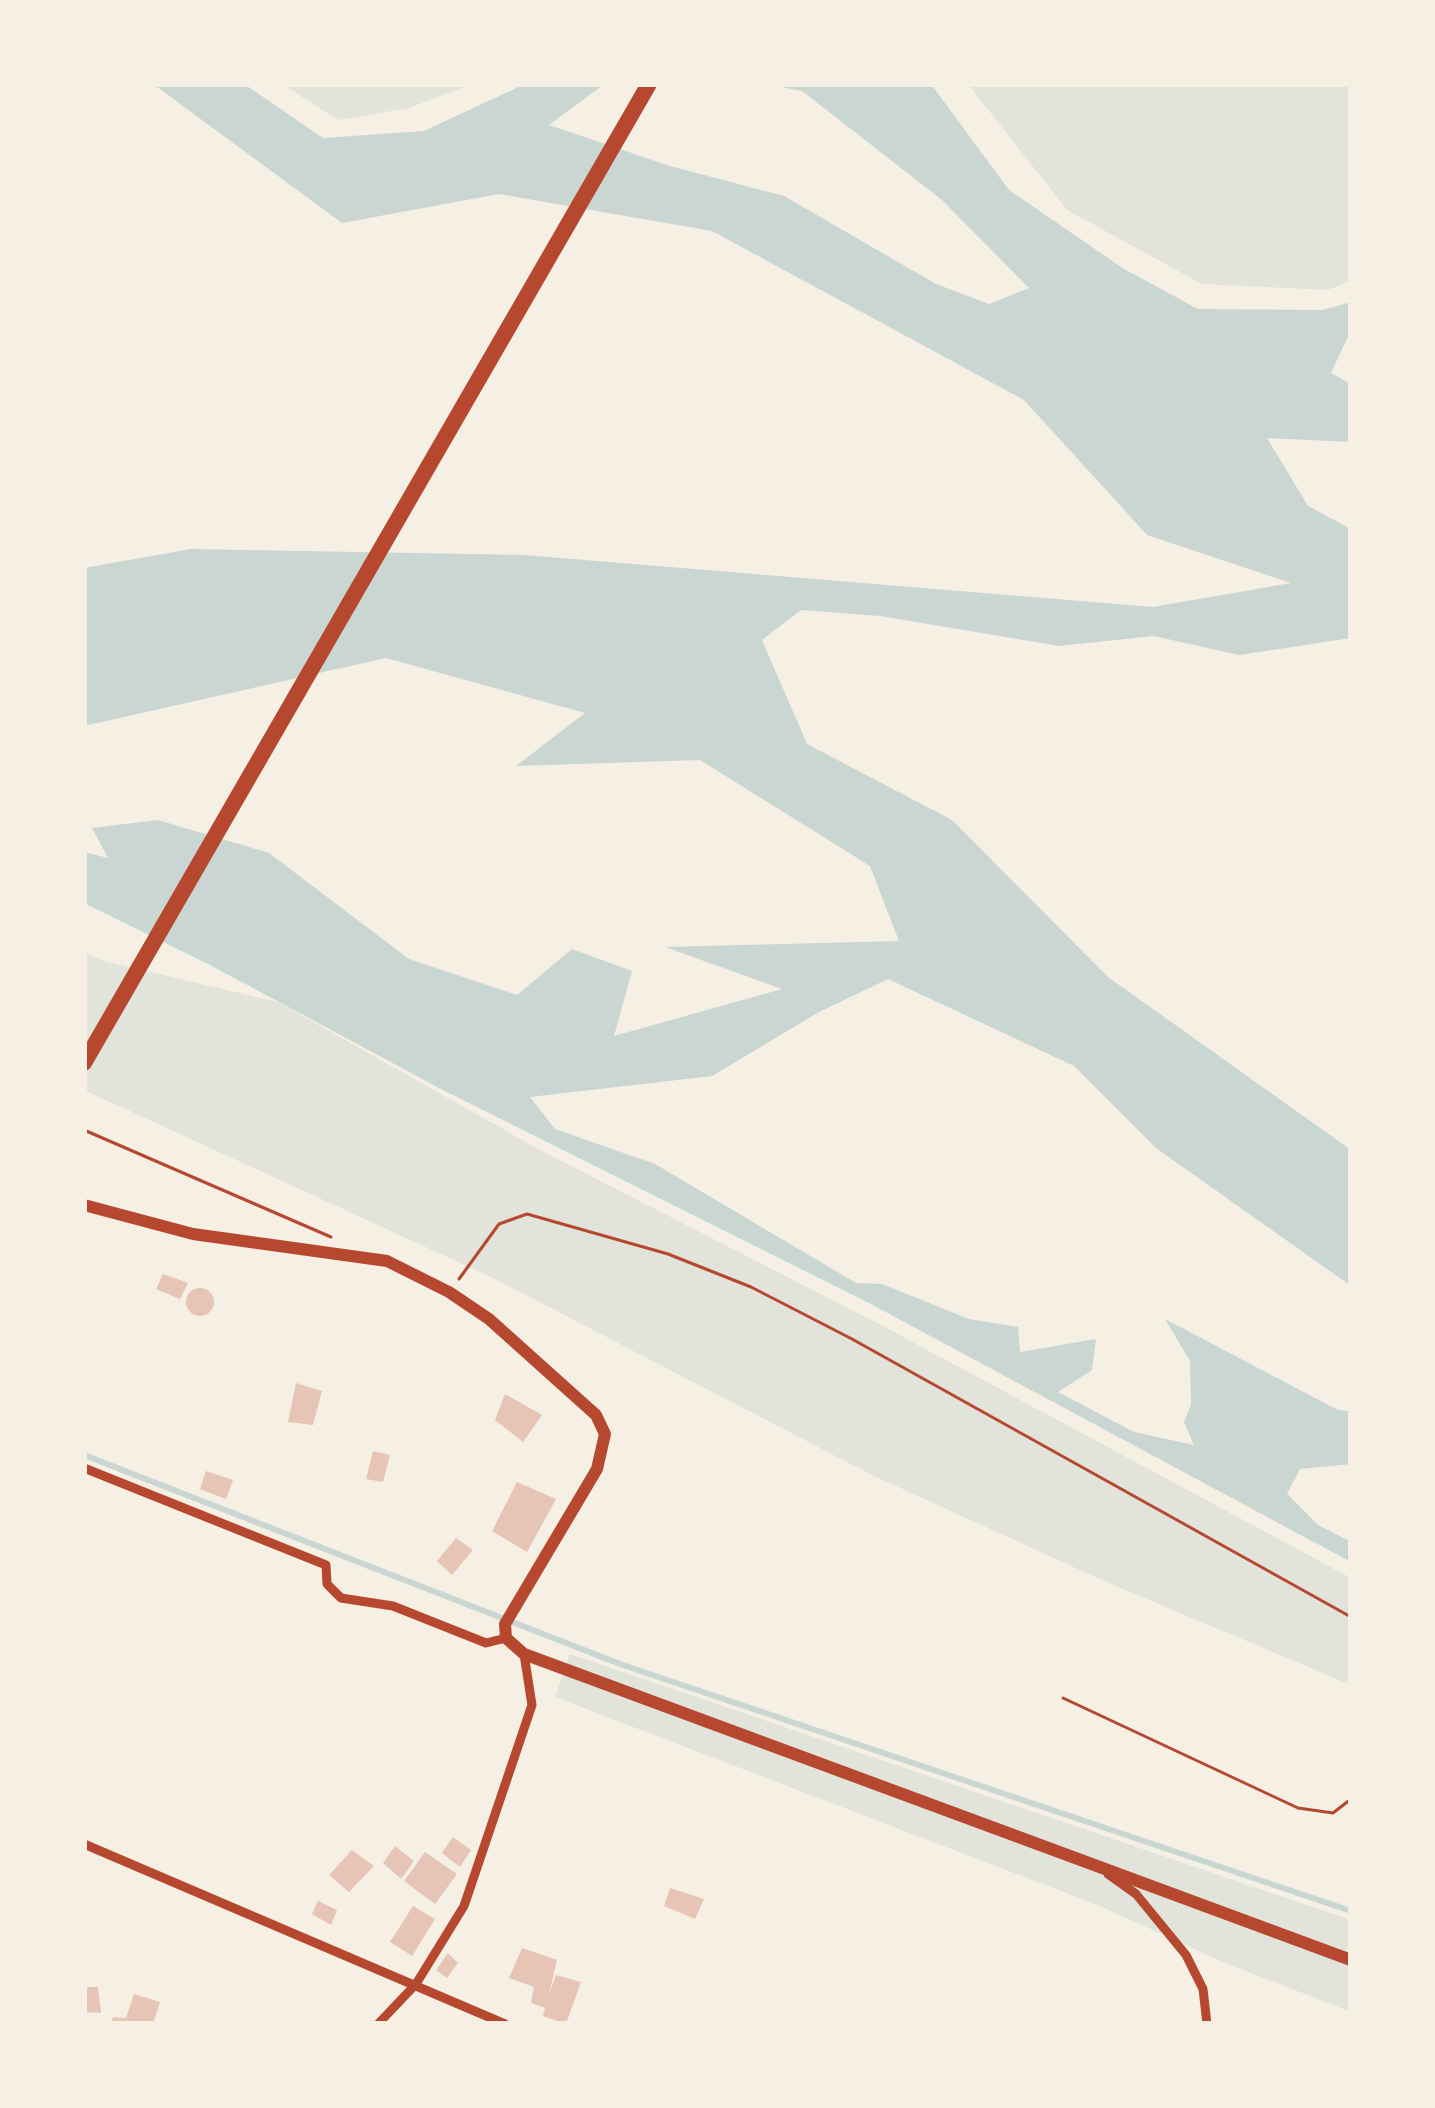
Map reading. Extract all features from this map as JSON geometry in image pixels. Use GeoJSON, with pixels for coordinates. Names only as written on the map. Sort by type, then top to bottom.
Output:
{"type":"FeatureCollection","features":[{"type":"Feature","properties":{"kind":"highway"},"geometry":{"type":"LineString","coordinates":[[84,1063],[649,84]]}},
{"type":"Feature","properties":{"kind":"street"},"geometry":{"type":"LineString","coordinates":[[84,1205],[193,1234],[388,1261],[489,1318],[596,1415],[604,1434],[597,1469],[506,1624],[506,1638],[524,1654],[1351,1960]]}},
{"type":"Feature","properties":{"kind":"street"},"geometry":{"type":"LineString","coordinates":[[84,1468],[326,1565],[327,1584],[340,1598],[393,1606],[486,1643],[506,1638]]}},
{"type":"Feature","properties":{"kind":"street"},"geometry":{"type":"LineString","coordinates":[[378,2024],[416,1984],[464,1906],[532,1706],[524,1654]]}},
{"type":"Feature","properties":{"kind":"street"},"geometry":{"type":"LineString","coordinates":[[84,1844],[505,2024]]}},
{"type":"Feature","properties":{"kind":"street"},"geometry":{"type":"LineString","coordinates":[[1099,1868],[1136,1894],[1186,1955],[1202,1989],[1208,2024]]}},
{"type":"Feature","properties":{"kind":"path"},"geometry":{"type":"LineString","coordinates":[[84,1130],[344,1243]]}},
{"type":"Feature","properties":{"kind":"path"},"geometry":{"type":"LineString","coordinates":[[449,1292],[499,1224],[527,1214],[668,1254],[751,1287],[852,1339],[1351,1616]]}},
{"type":"Feature","properties":{"kind":"path"},"geometry":{"type":"LineString","coordinates":[[1063,1698],[1298,1808],[1333,1813],[1351,1799]]}},
{"type":"Feature","properties":{"kind":"shaded area"},"geometry":{"type":"Polygon","coordinates":[[[153,84],[244,84],[323,138],[424,131],[525,84],[610,84],[549,125],[670,166],[784,196],[936,284],[989,304],[1029,288],[942,200],[802,91],[766,84],[931,84],[1009,190],[1124,269],[1198,309],[1323,310],[1351,302],[1351,330],[1331,373],[1351,384],[1351,442],[1267,438],[1308,506],[1351,529],[1351,638],[1239,655],[1154,636],[1059,646],[880,616],[801,610],[762,640],[807,744],[952,820],[1108,977],[1351,1150],[1351,1286],[1156,1148],[1074,1066],[888,979],[819,1012],[712,1076],[530,1097],[555,1129],[655,1164],[856,1283],[882,1284],[969,1319],[1018,1327],[1020,1352],[1096,1339],[1092,1370],[1058,1392],[1134,1432],[1194,1445],[1184,1422],[1191,1404],[1190,1361],[1165,1319],[1336,1409],[1351,1412],[1351,1464],[1300,1469],[1287,1494],[1318,1525],[1351,1542],[1351,1562],[869,1303],[439,1088],[84,903],[84,852],[108,858],[92,828],[158,820],[269,853],[409,959],[517,995],[572,949],[632,971],[614,1036],[782,989],[665,947],[899,941],[870,866],[700,760],[516,766],[585,713],[386,658],[84,726],[84,568],[191,549],[524,555],[1153,607],[1291,583],[1147,535],[1024,400],[712,231],[499,194],[342,223],[153,84]]]}},
{"type":"Feature","properties":{"kind":"shaded area"},"geometry":{"type":"Polygon","coordinates":[[[282,84],[472,84],[409,108],[338,120],[282,84]]]}},
{"type":"Feature","properties":{"kind":"shaded area"},"geometry":{"type":"Polygon","coordinates":[[[968,84],[1351,84],[1351,281],[1327,290],[1202,284],[1067,210],[968,84]]]}},
{"type":"Feature","properties":{"kind":"shaded area"},"geometry":{"type":"Polygon","coordinates":[[[84,952],[103,961],[278,1002],[542,1151],[879,1324],[1351,1578],[1351,1685],[1104,1581],[872,1475],[493,1278],[84,1090],[84,952]]]}},
{"type":"Feature","properties":{"kind":"shaded area"},"geometry":{"type":"Polygon","coordinates":[[[570,1654],[1351,1920],[1351,2012],[1223,1962],[1100,1906],[555,1697],[570,1654]]]}},
{"type":"Feature","properties":{"kind":"building"},"geometry":{"type":"Polygon","coordinates":[[[163,1274],[188,1283],[180,1299],[156,1289],[163,1274]]]}},
{"type":"Feature","properties":{"kind":"building"},"geometry":{"type":"Polygon","coordinates":[[[200,1288],[210,1292],[214,1302],[210,1312],[200,1316],[190,1312],[186,1302],[190,1292],[200,1288]]]}},
{"type":"Feature","properties":{"kind":"building"},"geometry":{"type":"Polygon","coordinates":[[[296,1383],[322,1391],[313,1425],[288,1422],[296,1383]]]}},
{"type":"Feature","properties":{"kind":"building"},"geometry":{"type":"Polygon","coordinates":[[[505,1394],[542,1415],[523,1442],[495,1420],[505,1394]]]}},
{"type":"Feature","properties":{"kind":"building"},"geometry":{"type":"Polygon","coordinates":[[[373,1451],[390,1455],[383,1482],[366,1479],[373,1451]]]}},
{"type":"Feature","properties":{"kind":"building"},"geometry":{"type":"Polygon","coordinates":[[[206,1471],[233,1480],[226,1499],[200,1489],[206,1471]]]}},
{"type":"Feature","properties":{"kind":"building"},"geometry":{"type":"Polygon","coordinates":[[[517,1482],[556,1499],[527,1552],[492,1531],[517,1482]]]}},
{"type":"Feature","properties":{"kind":"building"},"geometry":{"type":"Polygon","coordinates":[[[456,1538],[473,1550],[452,1575],[437,1561],[456,1538]]]}},
{"type":"Feature","properties":{"kind":"building"},"geometry":{"type":"Polygon","coordinates":[[[453,1837],[471,1850],[460,1867],[442,1853],[453,1837]]]}},
{"type":"Feature","properties":{"kind":"building"},"geometry":{"type":"Polygon","coordinates":[[[395,1846],[414,1861],[401,1879],[383,1863],[395,1846]]]}},
{"type":"Feature","properties":{"kind":"building"},"geometry":{"type":"Polygon","coordinates":[[[352,1850],[374,1866],[349,1892],[329,1875],[352,1850]]]}},
{"type":"Feature","properties":{"kind":"building"},"geometry":{"type":"Polygon","coordinates":[[[425,1852],[457,1874],[435,1904],[404,1881],[425,1852]]]}},
{"type":"Feature","properties":{"kind":"building"},"geometry":{"type":"Polygon","coordinates":[[[670,1888],[704,1899],[695,1919],[664,1906],[670,1888]]]}},
{"type":"Feature","properties":{"kind":"building"},"geometry":{"type":"Polygon","coordinates":[[[318,1901],[337,1910],[331,1925],[312,1914],[318,1901]]]}},
{"type":"Feature","properties":{"kind":"building"},"geometry":{"type":"Polygon","coordinates":[[[413,1906],[435,1919],[412,1956],[390,1942],[413,1906]]]}},
{"type":"Feature","properties":{"kind":"building"},"geometry":{"type":"Polygon","coordinates":[[[522,1948],[557,1960],[549,1994],[556,1975],[581,1982],[566,2024],[543,2016],[545,2008],[531,2003],[534,1987],[509,1978],[522,1948]]]}},
{"type":"Feature","properties":{"kind":"building"},"geometry":{"type":"Polygon","coordinates":[[[448,1953],[458,1963],[447,1978],[436,1970],[448,1953]]]}},
{"type":"Feature","properties":{"kind":"building"},"geometry":{"type":"Polygon","coordinates":[[[84,1987],[98,1987],[101,2013],[84,2012],[84,1987]]]}},
{"type":"Feature","properties":{"kind":"building"},"geometry":{"type":"Polygon","coordinates":[[[134,1994],[160,2002],[153,2024],[111,2024],[113,2017],[126,2018],[134,1994]]]}},
{"type":"Feature","properties":{"kind":"waterway"},"geometry":{"type":"LineString","coordinates":[[84,1455],[620,1664],[1351,1911]]}}]}
